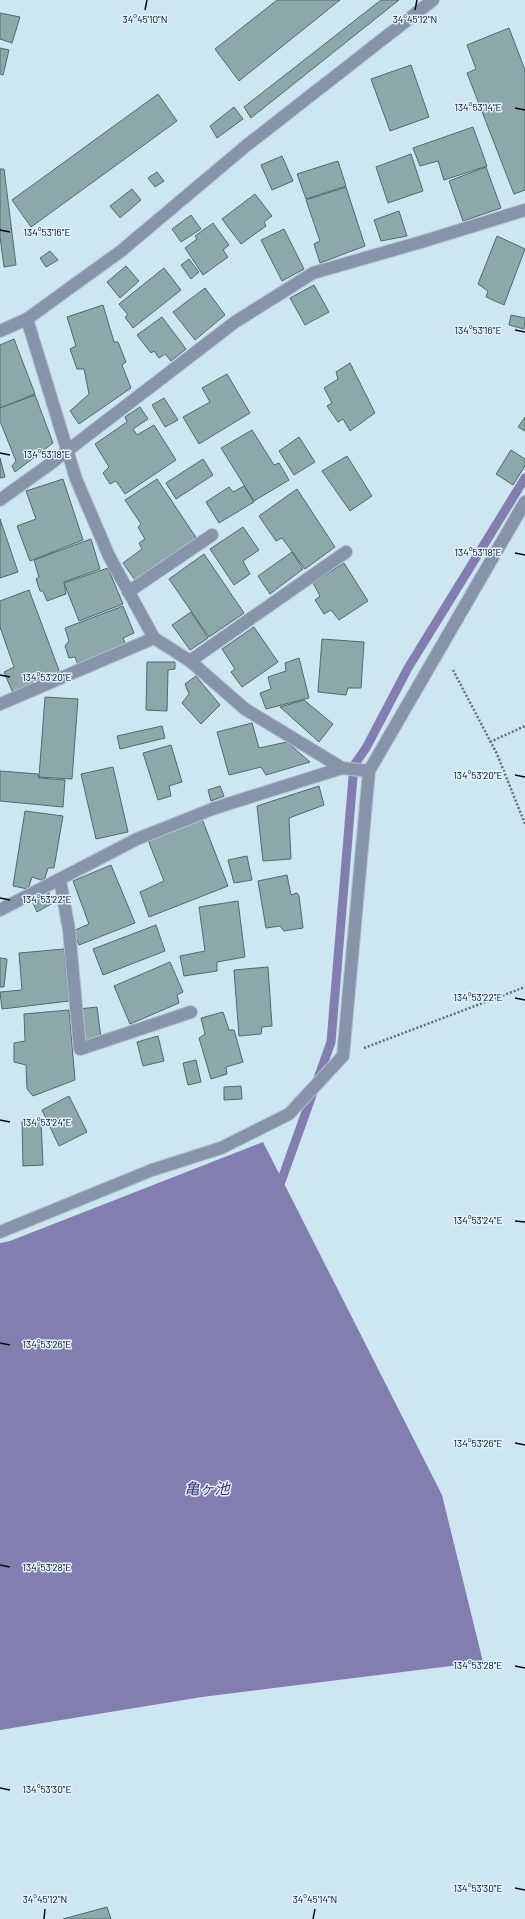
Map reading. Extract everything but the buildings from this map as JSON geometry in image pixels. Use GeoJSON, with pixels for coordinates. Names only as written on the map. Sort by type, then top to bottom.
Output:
{"type":"FeatureCollection","features":[{"type":"Feature","properties":{"kind":"street"},"geometry":{"type":"LineString","coordinates":[[0,331],[27,319],[121,251],[247,145],[433,0]]}},
{"type":"Feature","properties":{"kind":"street"},"geometry":{"type":"LineString","coordinates":[[0,500],[235,322],[313,273],[525,210]]}},
{"type":"Feature","properties":{"kind":"street"},"geometry":{"type":"LineString","coordinates":[[27,319],[76,479],[109,556],[154,638],[190,662],[245,709],[342,768]]}},
{"type":"Feature","properties":{"kind":"street"},"geometry":{"type":"LineString","coordinates":[[0,1232],[152,1170],[221,1148],[289,1114],[343,1056],[369,771],[525,502]]}},
{"type":"Feature","properties":{"kind":"street"},"geometry":{"type":"LineString","coordinates":[[128,592],[212,535]]}},
{"type":"Feature","properties":{"kind":"street"},"geometry":{"type":"LineString","coordinates":[[190,662],[346,552]]}},
{"type":"Feature","properties":{"kind":"street"},"geometry":{"type":"LineString","coordinates":[[0,704],[154,638]]}},
{"type":"Feature","properties":{"kind":"street"},"geometry":{"type":"LineString","coordinates":[[0,910],[137,839],[215,808],[342,768],[369,771]]}},
{"type":"Feature","properties":{"kind":"street"},"geometry":{"type":"LineString","coordinates":[[60,880],[69,930],[80,1049],[192,1012]]}},
{"type":"Feature","properties":{"kind":"path"},"geometry":{"type":"LineString","coordinates":[[441,648],[497,754],[525,824]]}},
{"type":"Feature","properties":{"kind":"path"},"geometry":{"type":"LineString","coordinates":[[490,742],[525,726]]}},
{"type":"Feature","properties":{"kind":"path"},"geometry":{"type":"LineString","coordinates":[[343,1056],[525,987]]}},
{"type":"Feature","properties":{"kind":"water","name":"亀ヶ池"},"geometry":{"type":"Polygon","coordinates":[[[263,1142],[442,1495],[483,1662],[202,1697],[0,1730],[0,1243],[10,1241],[263,1142]]]}},
{"type":"Feature","properties":{"kind":"waterway"},"geometry":{"type":"LineString","coordinates":[[278,1190],[331,1042],[354,765],[366,748],[408,668],[525,478]]}}]}
